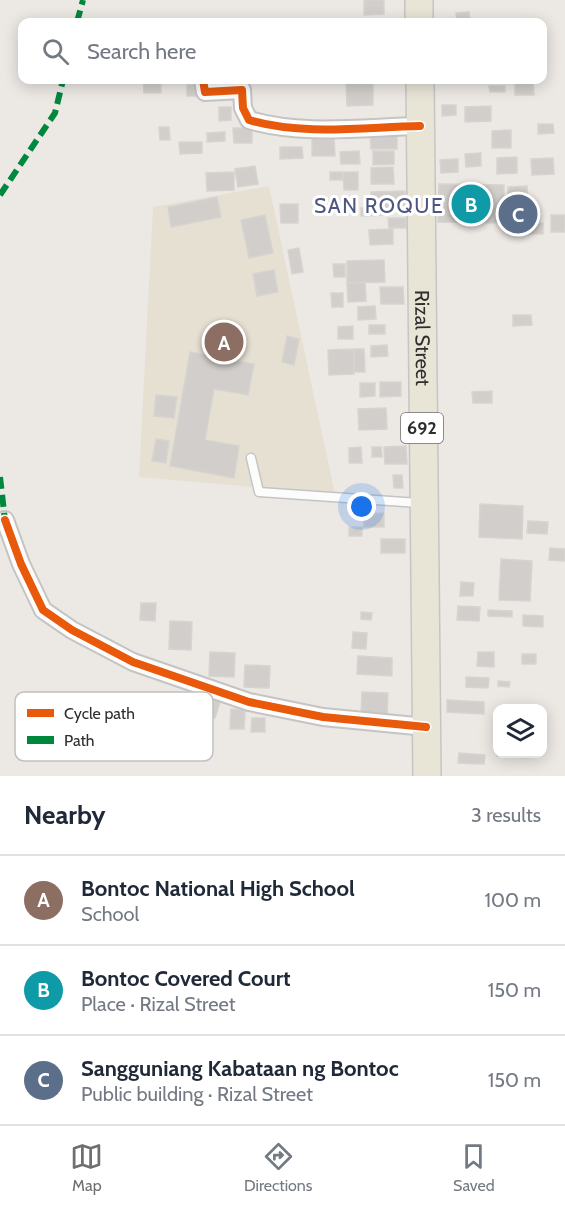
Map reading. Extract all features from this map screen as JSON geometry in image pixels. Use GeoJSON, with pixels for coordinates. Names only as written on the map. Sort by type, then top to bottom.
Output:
{"type":"FeatureCollection","features":[{"type":"Feature","properties":{"kind":"main road"},"geometry":{"type":"LineString","coordinates":[[419,0],[419,18]]}},
{"type":"Feature","properties":{"kind":"main road","name":"Rizal Street"},"geometry":{"type":"LineString","coordinates":[[420,84],[427,776]]}},
{"type":"Feature","properties":{"kind":"street"},"geometry":{"type":"LineString","coordinates":[[204,84],[205,92],[242,90],[243,108],[249,120],[271,127],[317,129],[420,126]]}},
{"type":"Feature","properties":{"kind":"street"},"geometry":{"type":"LineString","coordinates":[[3,518],[21,564],[43,610],[72,630],[133,662],[249,702],[323,717],[426,727]]}},
{"type":"Feature","properties":{"kind":"lane"},"geometry":{"type":"LineString","coordinates":[[251,458],[259,492],[423,503]]}},
{"type":"Feature","properties":{"kind":"shaded area"},"geometry":{"type":"Polygon","coordinates":[[[269,186],[335,494],[139,477],[153,207],[269,186]]]}},
{"type":"Feature","properties":{"kind":"building"},"geometry":{"type":"Polygon","coordinates":[[[364,0],[384,0],[384,14],[364,15],[364,0]]]}},
{"type":"Feature","properties":{"kind":"building"},"geometry":{"type":"Polygon","coordinates":[[[469,12],[470,18],[457,18],[456,13],[469,12]]]}},
{"type":"Feature","properties":{"kind":"building"},"geometry":{"type":"Polygon","coordinates":[[[143,84],[161,84],[161,93],[144,93],[143,84]]]}},
{"type":"Feature","properties":{"kind":"building"},"geometry":{"type":"Polygon","coordinates":[[[346,84],[373,84],[373,105],[347,106],[346,84]]]}},
{"type":"Feature","properties":{"kind":"building"},"geometry":{"type":"Polygon","coordinates":[[[515,84],[533,84],[534,95],[515,95],[515,84]]]}},
{"type":"Feature","properties":{"kind":"building"},"geometry":{"type":"Polygon","coordinates":[[[187,85],[200,85],[200,96],[187,96],[187,85]]]}},
{"type":"Feature","properties":{"kind":"building"},"geometry":{"type":"Polygon","coordinates":[[[489,86],[505,86],[505,92],[490,92],[489,86]]]}},
{"type":"Feature","properties":{"kind":"building"},"geometry":{"type":"Polygon","coordinates":[[[442,105],[456,105],[456,115],[442,116],[442,105]]]}},
{"type":"Feature","properties":{"kind":"building"},"geometry":{"type":"Polygon","coordinates":[[[491,106],[491,121],[465,122],[465,107],[491,106]]]}},
{"type":"Feature","properties":{"kind":"building"},"geometry":{"type":"Polygon","coordinates":[[[219,107],[231,107],[231,120],[219,121],[219,107]]]}},
{"type":"Feature","properties":{"kind":"building"},"geometry":{"type":"Polygon","coordinates":[[[538,124],[553,124],[554,133],[538,134],[538,124]]]}},
{"type":"Feature","properties":{"kind":"building"},"geometry":{"type":"Polygon","coordinates":[[[159,127],[169,127],[170,140],[160,140],[159,127]]]}},
{"type":"Feature","properties":{"kind":"building"},"geometry":{"type":"Polygon","coordinates":[[[233,128],[252,128],[252,143],[234,143],[233,128]]]}},
{"type":"Feature","properties":{"kind":"building"},"geometry":{"type":"Polygon","coordinates":[[[397,129],[397,149],[371,149],[370,130],[397,129]]]}},
{"type":"Feature","properties":{"kind":"building"},"geometry":{"type":"Polygon","coordinates":[[[511,130],[511,148],[492,148],[492,131],[511,130]]]}},
{"type":"Feature","properties":{"kind":"building"},"geometry":{"type":"Polygon","coordinates":[[[225,132],[225,141],[207,142],[207,133],[225,132]]]}},
{"type":"Feature","properties":{"kind":"building"},"geometry":{"type":"Polygon","coordinates":[[[312,138],[334,138],[335,156],[312,156],[312,138]]]}},
{"type":"Feature","properties":{"kind":"building"},"geometry":{"type":"Polygon","coordinates":[[[179,142],[202,142],[202,153],[180,154],[179,142]]]}},
{"type":"Feature","properties":{"kind":"building"},"geometry":{"type":"Polygon","coordinates":[[[280,147],[302,147],[303,158],[280,159],[280,147]]]}},
{"type":"Feature","properties":{"kind":"building"},"geometry":{"type":"Polygon","coordinates":[[[359,151],[360,164],[341,164],[340,152],[359,151]]]}},
{"type":"Feature","properties":{"kind":"building"},"geometry":{"type":"Polygon","coordinates":[[[373,151],[394,151],[394,164],[373,165],[373,151]]]}},
{"type":"Feature","properties":{"kind":"building"},"geometry":{"type":"Polygon","coordinates":[[[481,153],[481,166],[466,167],[465,154],[481,153]]]}},
{"type":"Feature","properties":{"kind":"building"},"geometry":{"type":"Polygon","coordinates":[[[517,157],[517,173],[497,174],[497,158],[517,157]]]}},
{"type":"Feature","properties":{"kind":"building"},"geometry":{"type":"Polygon","coordinates":[[[553,158],[554,174],[532,175],[531,159],[553,158]]]}},
{"type":"Feature","properties":{"kind":"building"},"geometry":{"type":"Polygon","coordinates":[[[458,159],[458,172],[441,173],[440,160],[458,159]]]}},
{"type":"Feature","properties":{"kind":"building"},"geometry":{"type":"Polygon","coordinates":[[[255,166],[258,184],[238,187],[235,169],[255,166]]]}},
{"type":"Feature","properties":{"kind":"building"},"geometry":{"type":"Polygon","coordinates":[[[393,167],[394,184],[371,184],[371,168],[393,167]]]}},
{"type":"Feature","properties":{"kind":"building"},"geometry":{"type":"Polygon","coordinates":[[[234,172],[234,190],[207,191],[206,173],[234,172]]]}},
{"type":"Feature","properties":{"kind":"building"},"geometry":{"type":"Polygon","coordinates":[[[330,172],[343,172],[343,180],[330,180],[330,172]]]}},
{"type":"Feature","properties":{"kind":"building"},"geometry":{"type":"Polygon","coordinates":[[[343,172],[358,172],[358,190],[344,190],[343,172]]]}},
{"type":"Feature","properties":{"kind":"building"},"geometry":{"type":"Polygon","coordinates":[[[439,184],[504,185],[503,223],[438,222],[439,184]]]}},
{"type":"Feature","properties":{"kind":"building"},"geometry":{"type":"Polygon","coordinates":[[[527,186],[528,201],[508,201],[508,187],[527,186]]]}},
{"type":"Feature","properties":{"kind":"building"},"geometry":{"type":"Polygon","coordinates":[[[405,191],[405,206],[371,207],[371,192],[405,191]]]}},
{"type":"Feature","properties":{"kind":"building"},"geometry":{"type":"Polygon","coordinates":[[[217,197],[221,217],[171,227],[168,207],[217,197]]]}},
{"type":"Feature","properties":{"kind":"building"},"geometry":{"type":"Polygon","coordinates":[[[344,201],[353,201],[353,211],[345,211],[344,201]]]}},
{"type":"Feature","properties":{"kind":"building"},"geometry":{"type":"Polygon","coordinates":[[[280,204],[298,204],[298,223],[281,223],[280,204]]]}},
{"type":"Feature","properties":{"kind":"building"},"geometry":{"type":"Polygon","coordinates":[[[389,207],[390,215],[361,216],[361,208],[389,207]]]}},
{"type":"Feature","properties":{"kind":"building"},"geometry":{"type":"Polygon","coordinates":[[[522,212],[522,228],[509,228],[509,213],[522,212]]]}},
{"type":"Feature","properties":{"kind":"building"},"geometry":{"type":"Polygon","coordinates":[[[265,215],[273,253],[249,258],[241,220],[265,215]]]}},
{"type":"Feature","properties":{"kind":"building"},"geometry":{"type":"Polygon","coordinates":[[[551,215],[565,215],[565,232],[551,232],[551,215]]]}},
{"type":"Feature","properties":{"kind":"building"},"geometry":{"type":"Polygon","coordinates":[[[388,218],[406,218],[406,228],[389,228],[388,218]]]}},
{"type":"Feature","properties":{"kind":"building"},"geometry":{"type":"Polygon","coordinates":[[[527,223],[543,223],[543,234],[527,234],[527,223]]]}},
{"type":"Feature","properties":{"kind":"building"},"geometry":{"type":"Polygon","coordinates":[[[393,229],[393,244],[370,245],[369,230],[393,229]]]}},
{"type":"Feature","properties":{"kind":"building"},"geometry":{"type":"Polygon","coordinates":[[[299,248],[303,272],[292,274],[288,250],[299,248]]]}},
{"type":"Feature","properties":{"kind":"building"},"geometry":{"type":"Polygon","coordinates":[[[384,260],[385,282],[347,283],[347,261],[384,260]]]}},
{"type":"Feature","properties":{"kind":"building"},"geometry":{"type":"Polygon","coordinates":[[[333,264],[345,264],[345,277],[334,277],[333,264]]]}},
{"type":"Feature","properties":{"kind":"building"},"geometry":{"type":"Polygon","coordinates":[[[274,270],[278,292],[257,296],[253,274],[274,270]]]}},
{"type":"Feature","properties":{"kind":"building"},"geometry":{"type":"Polygon","coordinates":[[[365,282],[366,301],[348,302],[347,283],[365,282]]]}},
{"type":"Feature","properties":{"kind":"building"},"geometry":{"type":"Polygon","coordinates":[[[380,287],[403,287],[404,304],[381,304],[380,287]]]}},
{"type":"Feature","properties":{"kind":"building"},"geometry":{"type":"Polygon","coordinates":[[[331,293],[343,293],[343,307],[332,307],[331,293]]]}},
{"type":"Feature","properties":{"kind":"building"},"geometry":{"type":"Polygon","coordinates":[[[375,306],[376,319],[358,320],[358,307],[375,306]]]}},
{"type":"Feature","properties":{"kind":"building"},"geometry":{"type":"Polygon","coordinates":[[[513,315],[531,315],[532,325],[513,326],[513,315]]]}},
{"type":"Feature","properties":{"kind":"building"},"geometry":{"type":"Polygon","coordinates":[[[369,325],[385,325],[385,334],[369,334],[369,325]]]}},
{"type":"Feature","properties":{"kind":"building"},"geometry":{"type":"Polygon","coordinates":[[[353,326],[353,339],[338,339],[338,327],[353,326]]]}},
{"type":"Feature","properties":{"kind":"building"},"geometry":{"type":"Polygon","coordinates":[[[287,336],[299,339],[294,365],[282,362],[287,336]]]}},
{"type":"Feature","properties":{"kind":"building"},"geometry":{"type":"Polygon","coordinates":[[[387,345],[388,356],[371,357],[371,346],[387,345]]]}},
{"type":"Feature","properties":{"kind":"building"},"geometry":{"type":"Polygon","coordinates":[[[354,349],[364,349],[365,372],[354,372],[354,349]]]}},
{"type":"Feature","properties":{"kind":"building"},"geometry":{"type":"Polygon","coordinates":[[[354,349],[354,374],[329,375],[328,350],[354,349]]]}},
{"type":"Feature","properties":{"kind":"building"},"geometry":{"type":"Polygon","coordinates":[[[190,352],[254,364],[248,395],[214,389],[205,440],[239,446],[234,478],[170,466],[190,352]]]}},
{"type":"Feature","properties":{"kind":"building"},"geometry":{"type":"Polygon","coordinates":[[[380,382],[401,382],[401,396],[380,397],[380,382]]]}},
{"type":"Feature","properties":{"kind":"building"},"geometry":{"type":"Polygon","coordinates":[[[360,383],[375,383],[375,396],[360,397],[360,383]]]}},
{"type":"Feature","properties":{"kind":"building"},"geometry":{"type":"Polygon","coordinates":[[[492,391],[492,403],[473,403],[472,392],[492,391]]]}},
{"type":"Feature","properties":{"kind":"building"},"geometry":{"type":"Polygon","coordinates":[[[156,395],[177,397],[174,418],[154,416],[156,395]]]}},
{"type":"Feature","properties":{"kind":"building"},"geometry":{"type":"Polygon","coordinates":[[[386,408],[387,429],[359,430],[358,409],[386,408]]]}},
{"type":"Feature","properties":{"kind":"building"},"geometry":{"type":"Polygon","coordinates":[[[156,439],[169,441],[166,463],[152,461],[156,439]]]}},
{"type":"Feature","properties":{"kind":"building"},"geometry":{"type":"Polygon","coordinates":[[[406,446],[407,464],[385,464],[384,447],[406,446]]]}},
{"type":"Feature","properties":{"kind":"building"},"geometry":{"type":"Polygon","coordinates":[[[361,447],[362,463],[349,463],[349,448],[361,447]]]}},
{"type":"Feature","properties":{"kind":"building"},"geometry":{"type":"Polygon","coordinates":[[[372,447],[381,447],[382,457],[372,457],[372,447]]]}},
{"type":"Feature","properties":{"kind":"building"},"geometry":{"type":"Polygon","coordinates":[[[393,475],[402,475],[403,488],[394,488],[393,475]]]}},
{"type":"Feature","properties":{"kind":"building"},"geometry":{"type":"Polygon","coordinates":[[[480,504],[523,506],[522,539],[479,537],[480,504]]]}},
{"type":"Feature","properties":{"kind":"building"},"geometry":{"type":"Polygon","coordinates":[[[384,513],[384,527],[364,527],[363,514],[384,513]]]}},
{"type":"Feature","properties":{"kind":"building"},"geometry":{"type":"Polygon","coordinates":[[[528,521],[548,522],[547,534],[527,533],[528,521]]]}},
{"type":"Feature","properties":{"kind":"building"},"geometry":{"type":"Polygon","coordinates":[[[349,527],[362,527],[362,536],[349,536],[349,527]]]}},
{"type":"Feature","properties":{"kind":"building"},"geometry":{"type":"Polygon","coordinates":[[[381,539],[405,539],[405,553],[381,553],[381,539]]]}},
{"type":"Feature","properties":{"kind":"building"},"geometry":{"type":"Polygon","coordinates":[[[550,548],[565,549],[565,561],[549,560],[550,548]]]}},
{"type":"Feature","properties":{"kind":"building"},"geometry":{"type":"Polygon","coordinates":[[[501,559],[532,561],[530,601],[499,600],[501,559]]]}},
{"type":"Feature","properties":{"kind":"building"},"geometry":{"type":"Polygon","coordinates":[[[461,582],[474,583],[473,596],[460,596],[461,582]]]}},
{"type":"Feature","properties":{"kind":"building"},"geometry":{"type":"Polygon","coordinates":[[[141,603],[156,603],[155,621],[140,620],[141,603]]]}},
{"type":"Feature","properties":{"kind":"building"},"geometry":{"type":"Polygon","coordinates":[[[458,606],[480,607],[479,621],[457,620],[458,606]]]}},
{"type":"Feature","properties":{"kind":"building"},"geometry":{"type":"Polygon","coordinates":[[[488,610],[512,611],[512,617],[488,616],[488,610]]]}},
{"type":"Feature","properties":{"kind":"building"},"geometry":{"type":"Polygon","coordinates":[[[361,612],[372,613],[371,620],[361,619],[361,612]]]}},
{"type":"Feature","properties":{"kind":"building"},"geometry":{"type":"Polygon","coordinates":[[[523,615],[543,616],[543,627],[523,626],[523,615]]]}},
{"type":"Feature","properties":{"kind":"building"},"geometry":{"type":"Polygon","coordinates":[[[170,621],[192,622],[191,650],[169,649],[170,621]]]}},
{"type":"Feature","properties":{"kind":"building"},"geometry":{"type":"Polygon","coordinates":[[[353,632],[367,633],[366,649],[352,648],[353,632]]]}},
{"type":"Feature","properties":{"kind":"building"},"geometry":{"type":"Polygon","coordinates":[[[210,652],[235,653],[234,677],[209,676],[210,652]]]}},
{"type":"Feature","properties":{"kind":"building"},"geometry":{"type":"Polygon","coordinates":[[[478,652],[494,652],[494,667],[477,666],[478,652]]]}},
{"type":"Feature","properties":{"kind":"building"},"geometry":{"type":"Polygon","coordinates":[[[522,654],[536,654],[536,664],[522,664],[522,654]]]}},
{"type":"Feature","properties":{"kind":"building"},"geometry":{"type":"Polygon","coordinates":[[[358,656],[392,658],[392,676],[357,674],[358,656]]]}},
{"type":"Feature","properties":{"kind":"building"},"geometry":{"type":"Polygon","coordinates":[[[245,665],[270,666],[269,688],[244,687],[245,665]]]}},
{"type":"Feature","properties":{"kind":"building"},"geometry":{"type":"Polygon","coordinates":[[[466,677],[489,678],[488,688],[466,687],[466,677]]]}},
{"type":"Feature","properties":{"kind":"building"},"geometry":{"type":"Polygon","coordinates":[[[498,681],[510,682],[509,687],[498,686],[498,681]]]}},
{"type":"Feature","properties":{"kind":"building"},"geometry":{"type":"Polygon","coordinates":[[[362,692],[388,693],[387,717],[361,716],[362,692]]]}},
{"type":"Feature","properties":{"kind":"building"},"geometry":{"type":"Polygon","coordinates":[[[213,696],[221,699],[215,718],[213,717],[213,696]]]}},
{"type":"Feature","properties":{"kind":"building"},"geometry":{"type":"Polygon","coordinates":[[[447,700],[484,702],[484,714],[447,712],[447,700]]]}},
{"type":"Feature","properties":{"kind":"building"},"geometry":{"type":"Polygon","coordinates":[[[231,709],[245,710],[244,729],[230,729],[231,709]]]}},
{"type":"Feature","properties":{"kind":"building"},"geometry":{"type":"Polygon","coordinates":[[[252,718],[265,718],[265,732],[251,732],[252,718]]]}},
{"type":"Feature","properties":{"kind":"building"},"geometry":{"type":"Polygon","coordinates":[[[459,753],[485,755],[484,764],[458,763],[459,753]]]}},
{"type":"Feature","properties":{"kind":"marked path"},"geometry":{"type":"LineString","coordinates":[[78,18],[83,0]]}},
{"type":"Feature","properties":{"kind":"marked path"},"geometry":{"type":"LineString","coordinates":[[0,195],[55,113],[62,84]]}},
{"type":"Feature","properties":{"kind":"marked path"},"geometry":{"type":"LineString","coordinates":[[0,477],[5,520]]}},
{"type":"Feature","properties":{"kind":"cycle path"},"geometry":{"type":"LineString","coordinates":[[204,84],[205,92],[242,90],[243,108],[249,120],[270,125],[312,129],[420,126]]}},
{"type":"Feature","properties":{"kind":"cycle path"},"geometry":{"type":"LineString","coordinates":[[5,520],[21,564],[43,610],[72,630],[133,662],[249,702],[323,717],[426,727]]}},
{"type":"Feature","properties":{"kind":"place","name":"Bontoc Covered Court"},"geometry":{"type":"Point","coordinates":[471,204]}},
{"type":"Feature","properties":{"kind":"place","name":"Sangguniang Kabataan ng Bontoc"},"geometry":{"type":"Point","coordinates":[518,214]}},
{"type":"Feature","properties":{"kind":"place","name":"Bontoc National High School"},"geometry":{"type":"Point","coordinates":[224,342]}},
{"type":"Feature","properties":{"kind":"district","name":"SAN ROQUE"},"geometry":{"type":"Point","coordinates":[379,206]}}]}
